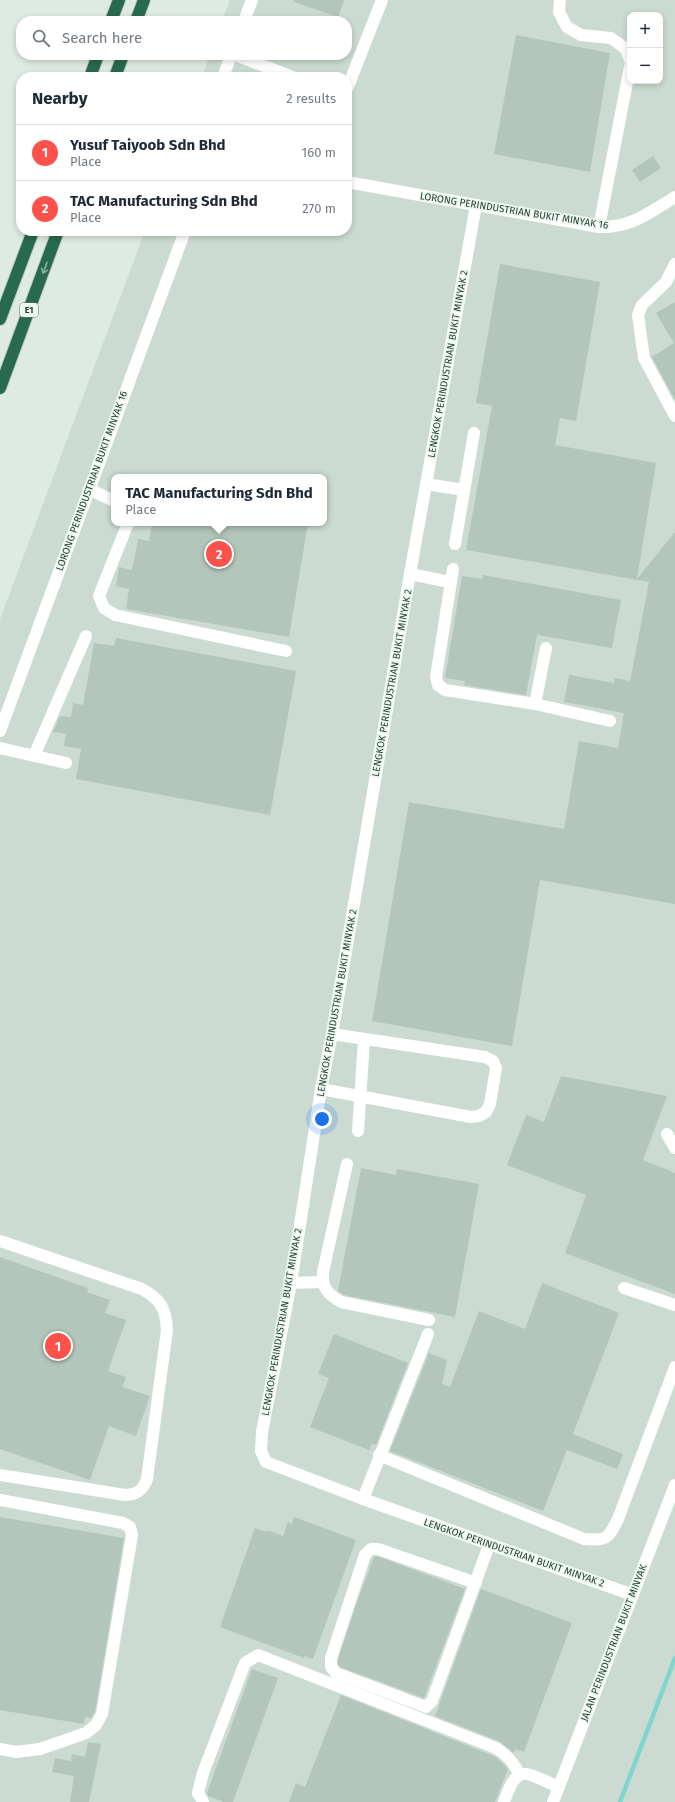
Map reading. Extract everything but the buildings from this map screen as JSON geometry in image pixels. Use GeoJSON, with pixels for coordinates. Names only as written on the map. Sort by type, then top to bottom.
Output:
{"type":"FeatureCollection","features":[{"type":"Feature","properties":{"kind":"highway"},"geometry":{"type":"LineString","coordinates":[[113,16],[119,0]]}},
{"type":"Feature","properties":{"kind":"highway"},"geometry":{"type":"LineString","coordinates":[[138,16],[144,0]]}},
{"type":"Feature","properties":{"kind":"highway"},"geometry":{"type":"LineString","coordinates":[[92,72],[96,60]]}},
{"type":"Feature","properties":{"kind":"highway"},"geometry":{"type":"LineString","coordinates":[[117,72],[121,60]]}},
{"type":"Feature","properties":{"kind":"highway","name":"E1"},"geometry":{"type":"LineString","coordinates":[[0,319],[31,236]]}},
{"type":"Feature","properties":{"kind":"highway","name":"E1"},"geometry":{"type":"LineString","coordinates":[[0,388],[56,236]]}},
{"type":"Feature","properties":{"kind":"street"},"geometry":{"type":"LineString","coordinates":[[246,16],[252,0]]}},
{"type":"Feature","properties":{"kind":"street"},"geometry":{"type":"LineString","coordinates":[[352,76],[382,0]]}},
{"type":"Feature","properties":{"kind":"street"},"geometry":{"type":"LineString","coordinates":[[560,0],[559,12],[567,27],[581,35],[611,38],[626,49],[627,52]]}},
{"type":"Feature","properties":{"kind":"street"},"geometry":{"type":"LineString","coordinates":[[225,72],[229,60]]}},
{"type":"Feature","properties":{"kind":"street"},"geometry":{"type":"LineString","coordinates":[[248,60],[280,72]]}},
{"type":"Feature","properties":{"kind":"street"},"geometry":{"type":"LineString","coordinates":[[599,227],[627,82]]}},
{"type":"Feature","properties":{"kind":"street","name":"LORONG PERINDUSTRIAN BUKIT MINYAK 16"},"geometry":{"type":"LineString","coordinates":[[352,183],[599,227],[626,225],[639,219],[675,197]]}},
{"type":"Feature","properties":{"kind":"street","name":"LENGKOK PERINDUSTRIAN BUKIT MINYAK 2"},"geometry":{"type":"LineString","coordinates":[[476,205],[410,574],[332,1034],[321,1089],[290,1283],[262,1432],[261,1451],[266,1462],[362,1499],[633,1595]]}},
{"type":"Feature","properties":{"kind":"street","name":"LORONG PERINDUSTRIAN BUKIT MINYAK 16"},"geometry":{"type":"LineString","coordinates":[[0,731],[183,236]]}},
{"type":"Feature","properties":{"kind":"street"},"geometry":{"type":"LineString","coordinates":[[675,264],[666,282],[642,305],[638,315],[644,358],[675,416]]}},
{"type":"Feature","properties":{"kind":"street"},"geometry":{"type":"LineString","coordinates":[[455,544],[474,433]]}},
{"type":"Feature","properties":{"kind":"street"},"geometry":{"type":"LineString","coordinates":[[426,484],[464,490]]}},
{"type":"Feature","properties":{"kind":"street"},"geometry":{"type":"LineString","coordinates":[[89,489],[111,500]]}},
{"type":"Feature","properties":{"kind":"street"},"geometry":{"type":"LineString","coordinates":[[127,526],[100,596],[104,608],[116,614],[286,651]]}},
{"type":"Feature","properties":{"kind":"street"},"geometry":{"type":"LineString","coordinates":[[453,569],[436,677],[438,685],[445,690],[535,704],[610,721]]}},
{"type":"Feature","properties":{"kind":"street"},"geometry":{"type":"LineString","coordinates":[[410,574],[450,582]]}},
{"type":"Feature","properties":{"kind":"street"},"geometry":{"type":"LineString","coordinates":[[34,756],[86,636]]}},
{"type":"Feature","properties":{"kind":"street"},"geometry":{"type":"LineString","coordinates":[[535,704],[546,648]]}},
{"type":"Feature","properties":{"kind":"street"},"geometry":{"type":"LineString","coordinates":[[0,748],[66,763]]}},
{"type":"Feature","properties":{"kind":"street"},"geometry":{"type":"LineString","coordinates":[[321,1089],[471,1117],[479,1116],[486,1112],[490,1104],[496,1068],[493,1060],[485,1057],[332,1034]]}},
{"type":"Feature","properties":{"kind":"street"},"geometry":{"type":"LineString","coordinates":[[358,1131],[364,1040]]}},
{"type":"Feature","properties":{"kind":"street"},"geometry":{"type":"LineString","coordinates":[[667,1134],[675,1148]]}},
{"type":"Feature","properties":{"kind":"street"},"geometry":{"type":"LineString","coordinates":[[347,1164],[326,1260],[323,1282],[330,1295],[341,1302],[429,1320]]}},
{"type":"Feature","properties":{"kind":"street"},"geometry":{"type":"LineString","coordinates":[[0,1241],[142,1289],[153,1295],[162,1305],[167,1317],[167,1330],[147,1479],[139,1492],[132,1495],[125,1495],[0,1475]]}},
{"type":"Feature","properties":{"kind":"street"},"geometry":{"type":"LineString","coordinates":[[290,1283],[323,1282]]}},
{"type":"Feature","properties":{"kind":"street"},"geometry":{"type":"LineString","coordinates":[[624,1288],[675,1305]]}},
{"type":"Feature","properties":{"kind":"street"},"geometry":{"type":"LineString","coordinates":[[362,1499],[428,1334]]}},
{"type":"Feature","properties":{"kind":"street"},"geometry":{"type":"LineString","coordinates":[[379,1455],[584,1539],[601,1541],[610,1534],[618,1518],[675,1367]]}},
{"type":"Feature","properties":{"kind":"street","name":"JALAN PERINDUSTRIAN BUKIT MINYAK"},"geometry":{"type":"LineString","coordinates":[[553,1802],[675,1485]]}},
{"type":"Feature","properties":{"kind":"street"},"geometry":{"type":"LineString","coordinates":[[0,1500],[123,1523],[127,1524],[132,1531],[102,1714],[96,1726],[86,1733],[40,1749],[16,1752],[0,1749]]}},
{"type":"Feature","properties":{"kind":"street"},"geometry":{"type":"LineString","coordinates":[[476,1583],[378,1549],[371,1549],[365,1555],[331,1658],[331,1667],[336,1673],[426,1707],[429,1706],[476,1583],[489,1545]]}},
{"type":"Feature","properties":{"kind":"street"},"geometry":{"type":"LineString","coordinates":[[203,1802],[198,1793],[203,1774],[245,1663],[258,1655],[496,1748],[508,1756],[515,1765],[519,1774]]}},
{"type":"Feature","properties":{"kind":"street"},"geometry":{"type":"LineString","coordinates":[[504,1802],[514,1779],[519,1774],[527,1774],[559,1787]]}},
{"type":"Feature","properties":{"kind":"shaded area"},"geometry":{"type":"Polygon","coordinates":[[[230,0],[675,0],[675,1802],[0,1802],[0,619],[143,236],[352,236],[352,72],[204,72],[208,60],[352,60],[352,16],[224,16],[230,0]]]}},
{"type":"Feature","properties":{"kind":"waterway"},"geometry":{"type":"LineString","coordinates":[[620,1802],[675,1658]]}},
{"type":"Feature","properties":{"kind":"place","name":"TAC Manufacturing Sdn Bhd"},"geometry":{"type":"Point","coordinates":[219,554]}},
{"type":"Feature","properties":{"kind":"place","name":"Yusuf Taiyoob Sdn Bhd"},"geometry":{"type":"Point","coordinates":[58,1346]}}]}
